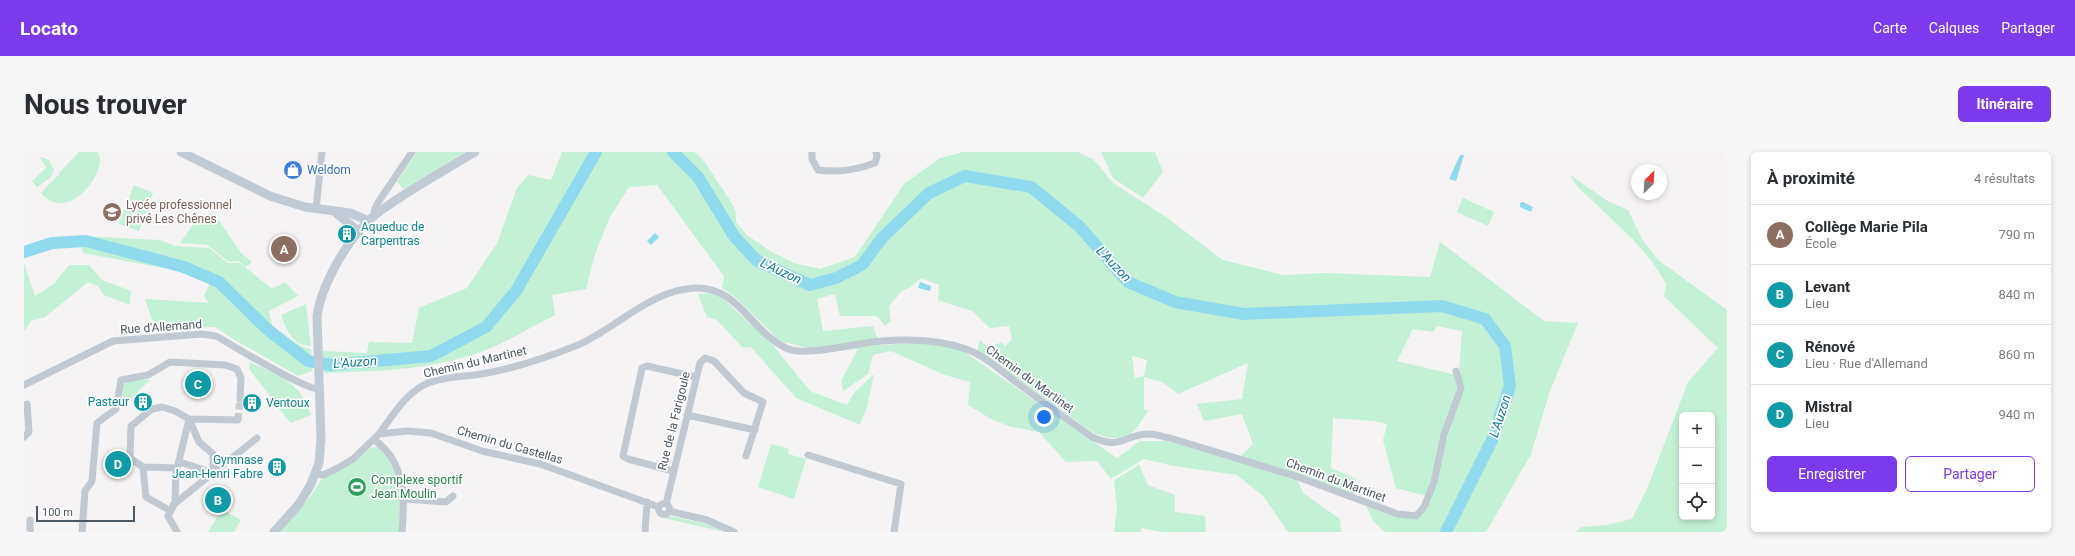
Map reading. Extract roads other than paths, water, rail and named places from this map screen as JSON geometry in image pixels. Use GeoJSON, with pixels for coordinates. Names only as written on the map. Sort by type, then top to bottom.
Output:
{"type":"FeatureCollection","features":[{"type":"Feature","properties":{"kind":"main road"},"geometry":{"type":"LineString","coordinates":[[181,152],[270,196],[316,209],[350,213],[372,219]]}},
{"type":"Feature","properties":{"kind":"main road"},"geometry":{"type":"LineString","coordinates":[[274,532],[299,504],[316,474],[321,451],[320,389],[316,316],[319,301],[331,273],[359,232],[372,219],[422,184],[475,152]]}},
{"type":"Feature","properties":{"kind":"main road"},"geometry":{"type":"LineString","coordinates":[[334,211],[359,232]]}},
{"type":"Feature","properties":{"kind":"street"},"geometry":{"type":"LineString","coordinates":[[316,209],[322,152]]}},
{"type":"Feature","properties":{"kind":"street"},"geometry":{"type":"LineString","coordinates":[[372,219],[377,204],[412,152]]}},
{"type":"Feature","properties":{"kind":"street"},"geometry":{"type":"LineString","coordinates":[[812,152],[812,159],[818,170],[831,172],[861,169],[874,163],[877,157],[876,152]]}},
{"type":"Feature","properties":{"kind":"street","name":"Chemin du Martinet"},"geometry":{"type":"LineString","coordinates":[[379,434],[406,398],[424,385],[454,377],[482,374],[578,345],[664,295],[694,288],[708,289],[719,292],[730,298],[768,336],[786,349],[800,352],[878,341],[898,340],[948,344],[978,354],[1092,437],[1105,443],[1118,443],[1138,436],[1150,434],[1170,438],[1294,476],[1398,514],[1416,516],[1424,507],[1434,482],[1444,435],[1460,388],[1456,371]]}},
{"type":"Feature","properties":{"kind":"street","name":"Rue d'Allemand"},"geometry":{"type":"LineString","coordinates":[[24,385],[113,341],[202,334],[216,336],[312,389],[320,389]]}},
{"type":"Feature","properties":{"kind":"street","name":"Rue de la Farigoule"},"geometry":{"type":"LineString","coordinates":[[662,506],[673,471],[696,377],[702,360],[709,358],[744,393],[761,399],[763,405],[746,456]]}},
{"type":"Feature","properties":{"kind":"street"},"geometry":{"type":"LineString","coordinates":[[82,532],[85,491],[92,481],[97,423],[116,409],[121,380],[148,375],[170,362],[225,365],[237,369],[241,378],[240,399]]}},
{"type":"Feature","properties":{"kind":"street"},"geometry":{"type":"LineString","coordinates":[[673,471],[628,459],[623,456],[642,368],[647,366],[696,377]]}},
{"type":"Feature","properties":{"kind":"street"},"geometry":{"type":"LineString","coordinates":[[24,437],[29,432],[27,404]]}},
{"type":"Feature","properties":{"kind":"street"},"geometry":{"type":"LineString","coordinates":[[213,473],[178,465],[143,467],[130,458],[131,426],[152,409],[162,407],[175,411],[190,419],[238,420]]}},
{"type":"Feature","properties":{"kind":"street"},"geometry":{"type":"LineString","coordinates":[[687,415],[755,430]]}},
{"type":"Feature","properties":{"kind":"street"},"geometry":{"type":"LineString","coordinates":[[177,532],[168,516],[172,508],[178,465],[190,419]]}},
{"type":"Feature","properties":{"kind":"street"},"geometry":{"type":"LineString","coordinates":[[190,419],[199,442],[213,454],[213,473]]}},
{"type":"Feature","properties":{"kind":"street","name":"Chemin du Castellas"},"geometry":{"type":"LineString","coordinates":[[379,434],[407,431],[431,433],[482,451],[540,464],[565,472],[597,486],[662,506],[659,512],[662,514],[667,514],[669,511],[707,520],[734,532]]}},
{"type":"Feature","properties":{"kind":"street"},"geometry":{"type":"LineString","coordinates":[[316,474],[323,475],[353,459],[379,434]]}},
{"type":"Feature","properties":{"kind":"street"},"geometry":{"type":"LineString","coordinates":[[172,508],[257,438]]}},
{"type":"Feature","properties":{"kind":"street"},"geometry":{"type":"LineString","coordinates":[[374,440],[383,446],[399,471],[404,499],[402,532]]}},
{"type":"Feature","properties":{"kind":"street"},"geometry":{"type":"LineString","coordinates":[[808,455],[901,484],[894,532]]}},
{"type":"Feature","properties":{"kind":"street"},"geometry":{"type":"LineString","coordinates":[[143,467],[146,497],[172,508]]}},
{"type":"Feature","properties":{"kind":"street"},"geometry":{"type":"LineString","coordinates":[[404,499],[446,502],[453,496]]}},
{"type":"Feature","properties":{"kind":"street"},"geometry":{"type":"LineString","coordinates":[[646,532],[647,502]]}},
{"type":"Feature","properties":{"kind":"street"},"geometry":{"type":"LineString","coordinates":[[30,520],[30,532]]}},
{"type":"Feature","properties":{"kind":"water"},"geometry":{"type":"Polygon","coordinates":[[[1460,155],[1464,155],[1456,181],[1449,179],[1460,155]]]}},
{"type":"Feature","properties":{"kind":"water"},"geometry":{"type":"Polygon","coordinates":[[[1523,202],[1533,207],[1531,212],[1520,207],[1520,203],[1523,202]]]}},
{"type":"Feature","properties":{"kind":"water"},"geometry":{"type":"Polygon","coordinates":[[[655,233],[659,237],[651,245],[647,241],[655,233]]]}},
{"type":"Feature","properties":{"kind":"water"},"geometry":{"type":"Polygon","coordinates":[[[920,282],[931,286],[930,291],[918,288],[920,282]]]}},
{"type":"Feature","properties":{"kind":"waterway","name":"L'Auzon"},"geometry":{"type":"LineString","coordinates":[[24,252],[52,243],[86,241],[184,267],[219,282],[267,329],[308,361],[331,365],[431,356],[486,327],[516,291],[596,152]]}},
{"type":"Feature","properties":{"kind":"waterway","name":"L'Auzon"},"geometry":{"type":"LineString","coordinates":[[673,152],[698,177],[734,236],[757,261],[810,285],[836,278],[862,265],[882,238],[929,193],[965,176],[1031,187],[1079,226],[1128,282],[1175,302],[1244,314],[1442,306],[1485,319],[1505,346],[1510,386],[1492,440],[1446,532]]}},
{"type":"Feature","properties":{"kind":"tunnel"},"geometry":{"type":"LineString","coordinates":[[238,420],[240,399]]}},
{"type":"Feature","properties":{"kind":"place","name":"Weldom"},"geometry":{"type":"Point","coordinates":[293,170]}},
{"type":"Feature","properties":{"kind":"place","name":"Lycée professionnel privé Les Chênes"},"geometry":{"type":"Point","coordinates":[112,212]}},
{"type":"Feature","properties":{"kind":"place","name":"Aqueduc de Carpentras"},"geometry":{"type":"Point","coordinates":[347,234]}},
{"type":"Feature","properties":{"kind":"place","name":"Collège Marie Pila"},"geometry":{"type":"Point","coordinates":[284,249]}},
{"type":"Feature","properties":{"kind":"place","name":"Rénové"},"geometry":{"type":"Point","coordinates":[198,384]}},
{"type":"Feature","properties":{"kind":"place","name":"Pasteur"},"geometry":{"type":"Point","coordinates":[143,402]}},
{"type":"Feature","properties":{"kind":"place","name":"Ventoux"},"geometry":{"type":"Point","coordinates":[252,403]}},
{"type":"Feature","properties":{"kind":"place","name":"Mistral"},"geometry":{"type":"Point","coordinates":[118,464]}},
{"type":"Feature","properties":{"kind":"place","name":"Gymnase Jean-Henri Fabre"},"geometry":{"type":"Point","coordinates":[277,467]}},
{"type":"Feature","properties":{"kind":"place","name":"Complexe sportif Jean Moulin"},"geometry":{"type":"Point","coordinates":[357,487]}},
{"type":"Feature","properties":{"kind":"place","name":"Levant"},"geometry":{"type":"Point","coordinates":[218,500]}}]}
